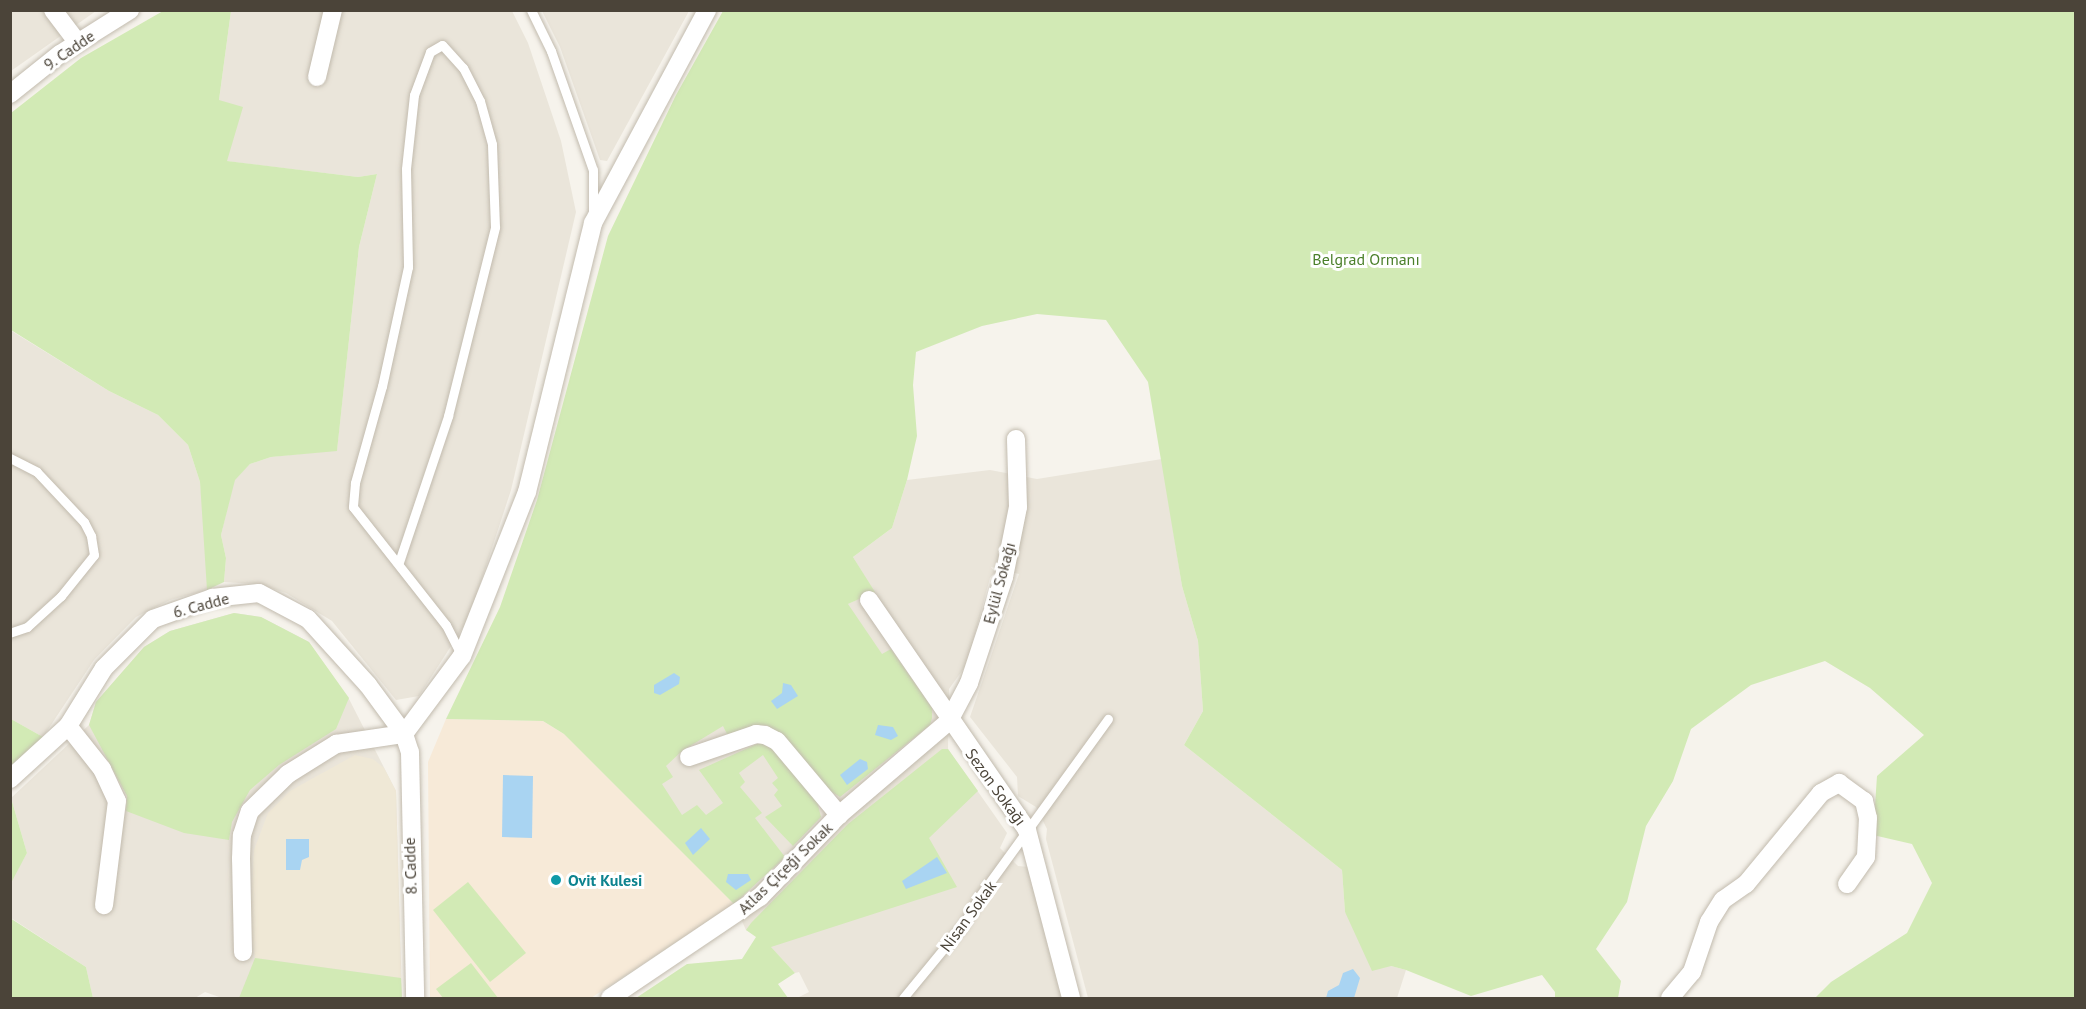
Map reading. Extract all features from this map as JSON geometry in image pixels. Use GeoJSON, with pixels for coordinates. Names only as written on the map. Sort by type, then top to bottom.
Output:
{"type":"FeatureCollection","features":[{"type":"Feature","properties":{"kind":"street"},"geometry":{"type":"LineString","coordinates":[[53,10],[78,43]]}},
{"type":"Feature","properties":{"kind":"street","name":"9. Cadde"},"geometry":{"type":"LineString","coordinates":[[10,94],[78,43],[130,10]]}},
{"type":"Feature","properties":{"kind":"street"},"geometry":{"type":"LineString","coordinates":[[317,78],[333,10]]}},
{"type":"Feature","properties":{"kind":"street"},"geometry":{"type":"LineString","coordinates":[[243,951],[242,835],[250,811],[288,774],[336,744],[404,735],[462,656],[527,492],[593,223],[707,10]]}},
{"type":"Feature","properties":{"kind":"street","name":"Eylül Sokağı"},"geometry":{"type":"LineString","coordinates":[[949,721],[969,683],[1004,578],[1018,507],[1016,439]]}},
{"type":"Feature","properties":{"kind":"street","name":"6. Cadde"},"geometry":{"type":"LineString","coordinates":[[10,779],[68,726],[104,668],[153,619],[212,598],[260,593],[308,619],[340,650],[404,735]]}},
{"type":"Feature","properties":{"kind":"street","name":"Sezon Sokağı"},"geometry":{"type":"LineString","coordinates":[[869,600],[940,698],[949,721],[1027,830],[1071,999]]}},
{"type":"Feature","properties":{"kind":"street","name":"Atlas Çiçeği Sokak"},"geometry":{"type":"LineString","coordinates":[[610,999],[735,917],[760,897],[839,815],[949,721]]}},
{"type":"Feature","properties":{"kind":"street"},"geometry":{"type":"LineString","coordinates":[[68,726],[102,769],[117,801],[104,905]]}},
{"type":"Feature","properties":{"kind":"street"},"geometry":{"type":"LineString","coordinates":[[689,757],[756,734],[765,735],[777,741],[839,815]]}},
{"type":"Feature","properties":{"kind":"street","name":"8. Cadde"},"geometry":{"type":"LineString","coordinates":[[404,735],[410,752],[409,839],[415,999]]}},
{"type":"Feature","properties":{"kind":"street"},"geometry":{"type":"LineString","coordinates":[[1670,999],[1692,972],[1709,922],[1724,900],[1746,884],[1821,793],[1839,783],[1864,801],[1869,818],[1866,857],[1847,884]]}},
{"type":"Feature","properties":{"kind":"lane"},"geometry":{"type":"LineString","coordinates":[[531,10],[551,51],[593,170],[593,223]]}},
{"type":"Feature","properties":{"kind":"lane"},"geometry":{"type":"LineString","coordinates":[[399,562],[448,417],[495,227],[492,144],[480,101],[464,68],[442,45],[430,52],[414,95],[406,169],[408,267],[382,386],[355,483],[353,507],[375,538],[399,562],[420,595],[446,625],[462,656]]}},
{"type":"Feature","properties":{"kind":"lane"},"geometry":{"type":"LineString","coordinates":[[10,458],[37,472],[84,522],[91,536],[94,555],[61,596],[27,627],[10,633]]}},
{"type":"Feature","properties":{"kind":"lane","name":"Nisan Sokak"},"geometry":{"type":"LineString","coordinates":[[903,999],[963,925],[1027,830],[1108,719]]}},
{"type":"Feature","properties":{"kind":"shaded area"},"geometry":{"type":"Polygon","coordinates":[[[11,11],[96,11],[11,71],[11,11]]]}},
{"type":"Feature","properties":{"kind":"shaded area"},"geometry":{"type":"Polygon","coordinates":[[[231,11],[512,11],[528,43],[561,141],[576,212],[511,490],[469,618],[419,696],[396,700],[332,621],[286,593],[258,584],[224,582],[226,558],[221,535],[234,480],[250,464],[271,457],[337,450],[359,247],[377,174],[358,177],[226,161],[219,100],[231,11]]]}},
{"type":"Feature","properties":{"kind":"shaded area"},"geometry":{"type":"Polygon","coordinates":[[[542,11],[689,11],[607,161],[600,160],[560,47],[542,11]]]}},
{"type":"Feature","properties":{"kind":"shaded area"},"geometry":{"type":"Polygon","coordinates":[[[10,330],[109,391],[158,415],[188,445],[200,482],[208,557],[207,590],[170,600],[136,617],[94,660],[43,737],[11,719],[10,330]]]}},
{"type":"Feature","properties":{"kind":"shaded area"},"geometry":{"type":"Polygon","coordinates":[[[1162,459],[1182,586],[1198,641],[1203,711],[1184,745],[1342,870],[1345,912],[1391,966],[1406,970],[1397,998],[1088,998],[1046,839],[1047,829],[1036,807],[1018,796],[1017,777],[970,717],[1019,574],[991,567],[995,572],[990,578],[967,664],[949,689],[948,749],[1007,833],[1000,848],[1018,866],[1030,867],[1062,998],[797,998],[809,992],[799,972],[795,973],[765,941],[746,930],[734,904],[564,734],[874,592],[853,557],[892,528],[907,480],[990,470],[1037,479],[1162,459]]]}},
{"type":"Feature","properties":{"kind":"shaded area"},"geometry":{"type":"Polygon","coordinates":[[[234,613],[261,617],[309,642],[349,699],[396,791],[402,998],[222,998],[205,992],[195,998],[93,998],[86,967],[11,918],[10,883],[27,853],[11,798],[89,725],[96,702],[144,647],[170,631],[234,613]]]}},
{"type":"Feature","properties":{"kind":"shaded area"},"geometry":{"type":"Polygon","coordinates":[[[446,719],[543,721],[564,734],[734,904],[591,998],[430,998],[428,762],[446,719]]]}},
{"type":"Feature","properties":{"kind":"shaded area"},"geometry":{"type":"Polygon","coordinates":[[[355,755],[373,759],[384,768],[396,791],[401,978],[255,958],[250,922],[254,850],[268,813],[290,791],[355,755]]]}},
{"type":"Feature","properties":{"kind":"green space"},"geometry":{"type":"Polygon","coordinates":[[[163,11],[231,11],[219,100],[243,107],[227,161],[358,177],[377,174],[359,247],[337,451],[271,457],[250,464],[235,480],[221,535],[226,558],[224,582],[207,590],[200,482],[188,445],[158,415],[109,391],[11,330],[11,113],[81,58],[163,11]]]}},
{"type":"Feature","properties":{"kind":"green space","name":"Belgrad Ormanı"},"geometry":{"type":"Polygon","coordinates":[[[723,11],[2075,11],[2075,998],[1815,998],[1831,982],[1907,933],[1932,883],[1912,844],[1873,835],[1877,776],[1924,735],[1870,688],[1825,661],[1751,685],[1691,729],[1673,781],[1646,826],[1627,902],[1596,949],[1621,981],[1618,998],[1555,998],[1555,992],[1542,975],[1471,996],[1391,966],[1372,971],[1345,912],[1342,870],[1184,745],[1203,711],[1198,641],[1182,586],[1148,382],[1106,320],[1037,314],[982,326],[916,352],[913,385],[917,436],[907,480],[892,528],[853,557],[875,592],[848,604],[882,654],[891,649],[932,708],[930,725],[840,797],[829,790],[779,734],[766,725],[728,736],[723,726],[682,751],[666,766],[673,777],[662,784],[682,815],[697,805],[706,815],[723,803],[699,770],[759,743],[772,748],[817,801],[821,817],[793,846],[765,817],[782,806],[774,795],[778,790],[772,783],[778,778],[763,755],[739,773],[745,782],[740,787],[762,813],[755,818],[785,857],[734,904],[564,734],[543,721],[446,719],[500,607],[537,500],[608,236],[676,95],[723,11]]]}},
{"type":"Feature","properties":{"kind":"green space"},"geometry":{"type":"Polygon","coordinates":[[[234,613],[261,617],[309,642],[349,698],[336,729],[279,765],[250,790],[232,822],[229,840],[184,833],[126,811],[127,796],[89,725],[96,702],[144,647],[170,631],[234,613]]]}},
{"type":"Feature","properties":{"kind":"green space"},"geometry":{"type":"Polygon","coordinates":[[[11,719],[43,737],[11,766],[11,719]]]}},
{"type":"Feature","properties":{"kind":"green space"},"geometry":{"type":"Polygon","coordinates":[[[942,749],[948,749],[978,791],[929,838],[957,887],[771,947],[795,973],[778,984],[788,998],[636,998],[687,964],[742,959],[756,937],[746,930],[751,923],[848,824],[942,749]]]}},
{"type":"Feature","properties":{"kind":"green space"},"geometry":{"type":"Polygon","coordinates":[[[10,798],[27,853],[11,883],[10,798]]]}},
{"type":"Feature","properties":{"kind":"green space"},"geometry":{"type":"Polygon","coordinates":[[[468,882],[526,953],[490,982],[433,910],[468,882]]]}},
{"type":"Feature","properties":{"kind":"green space"},"geometry":{"type":"Polygon","coordinates":[[[10,918],[86,967],[93,998],[11,998],[10,918]]]}},
{"type":"Feature","properties":{"kind":"green space"},"geometry":{"type":"Polygon","coordinates":[[[255,958],[401,978],[402,998],[239,998],[255,958]]]}},
{"type":"Feature","properties":{"kind":"green space"},"geometry":{"type":"Polygon","coordinates":[[[471,963],[498,998],[443,998],[436,989],[471,963]]]}},
{"type":"Feature","properties":{"kind":"water"},"geometry":{"type":"Polygon","coordinates":[[[674,673],[680,677],[679,684],[660,695],[654,693],[654,685],[674,673]]]}},
{"type":"Feature","properties":{"kind":"water"},"geometry":{"type":"Polygon","coordinates":[[[783,683],[791,685],[798,696],[777,709],[771,701],[782,693],[783,683]]]}},
{"type":"Feature","properties":{"kind":"water"},"geometry":{"type":"Polygon","coordinates":[[[878,725],[893,727],[898,736],[891,740],[875,735],[878,725]]]}},
{"type":"Feature","properties":{"kind":"water"},"geometry":{"type":"Polygon","coordinates":[[[860,759],[867,762],[868,769],[847,785],[840,775],[860,759]]]}},
{"type":"Feature","properties":{"kind":"water"},"geometry":{"type":"Polygon","coordinates":[[[503,775],[533,776],[532,838],[502,837],[503,775]]]}},
{"type":"Feature","properties":{"kind":"water"},"geometry":{"type":"Polygon","coordinates":[[[701,828],[710,839],[693,855],[685,843],[701,828]]]}},
{"type":"Feature","properties":{"kind":"water"},"geometry":{"type":"Polygon","coordinates":[[[286,839],[309,839],[309,857],[302,860],[300,870],[286,870],[286,839]]]}},
{"type":"Feature","properties":{"kind":"water"},"geometry":{"type":"Polygon","coordinates":[[[937,857],[947,873],[906,889],[902,881],[937,857]]]}},
{"type":"Feature","properties":{"kind":"water"},"geometry":{"type":"Polygon","coordinates":[[[728,874],[748,874],[751,880],[736,890],[726,882],[728,874]]]}},
{"type":"Feature","properties":{"kind":"water"},"geometry":{"type":"Polygon","coordinates":[[[1353,969],[1360,978],[1354,998],[1326,998],[1328,991],[1339,985],[1343,973],[1353,969]]]}},
{"type":"Feature","properties":{"kind":"place","name":"Ovit Kulesi"},"geometry":{"type":"Point","coordinates":[556,880]}}]}
